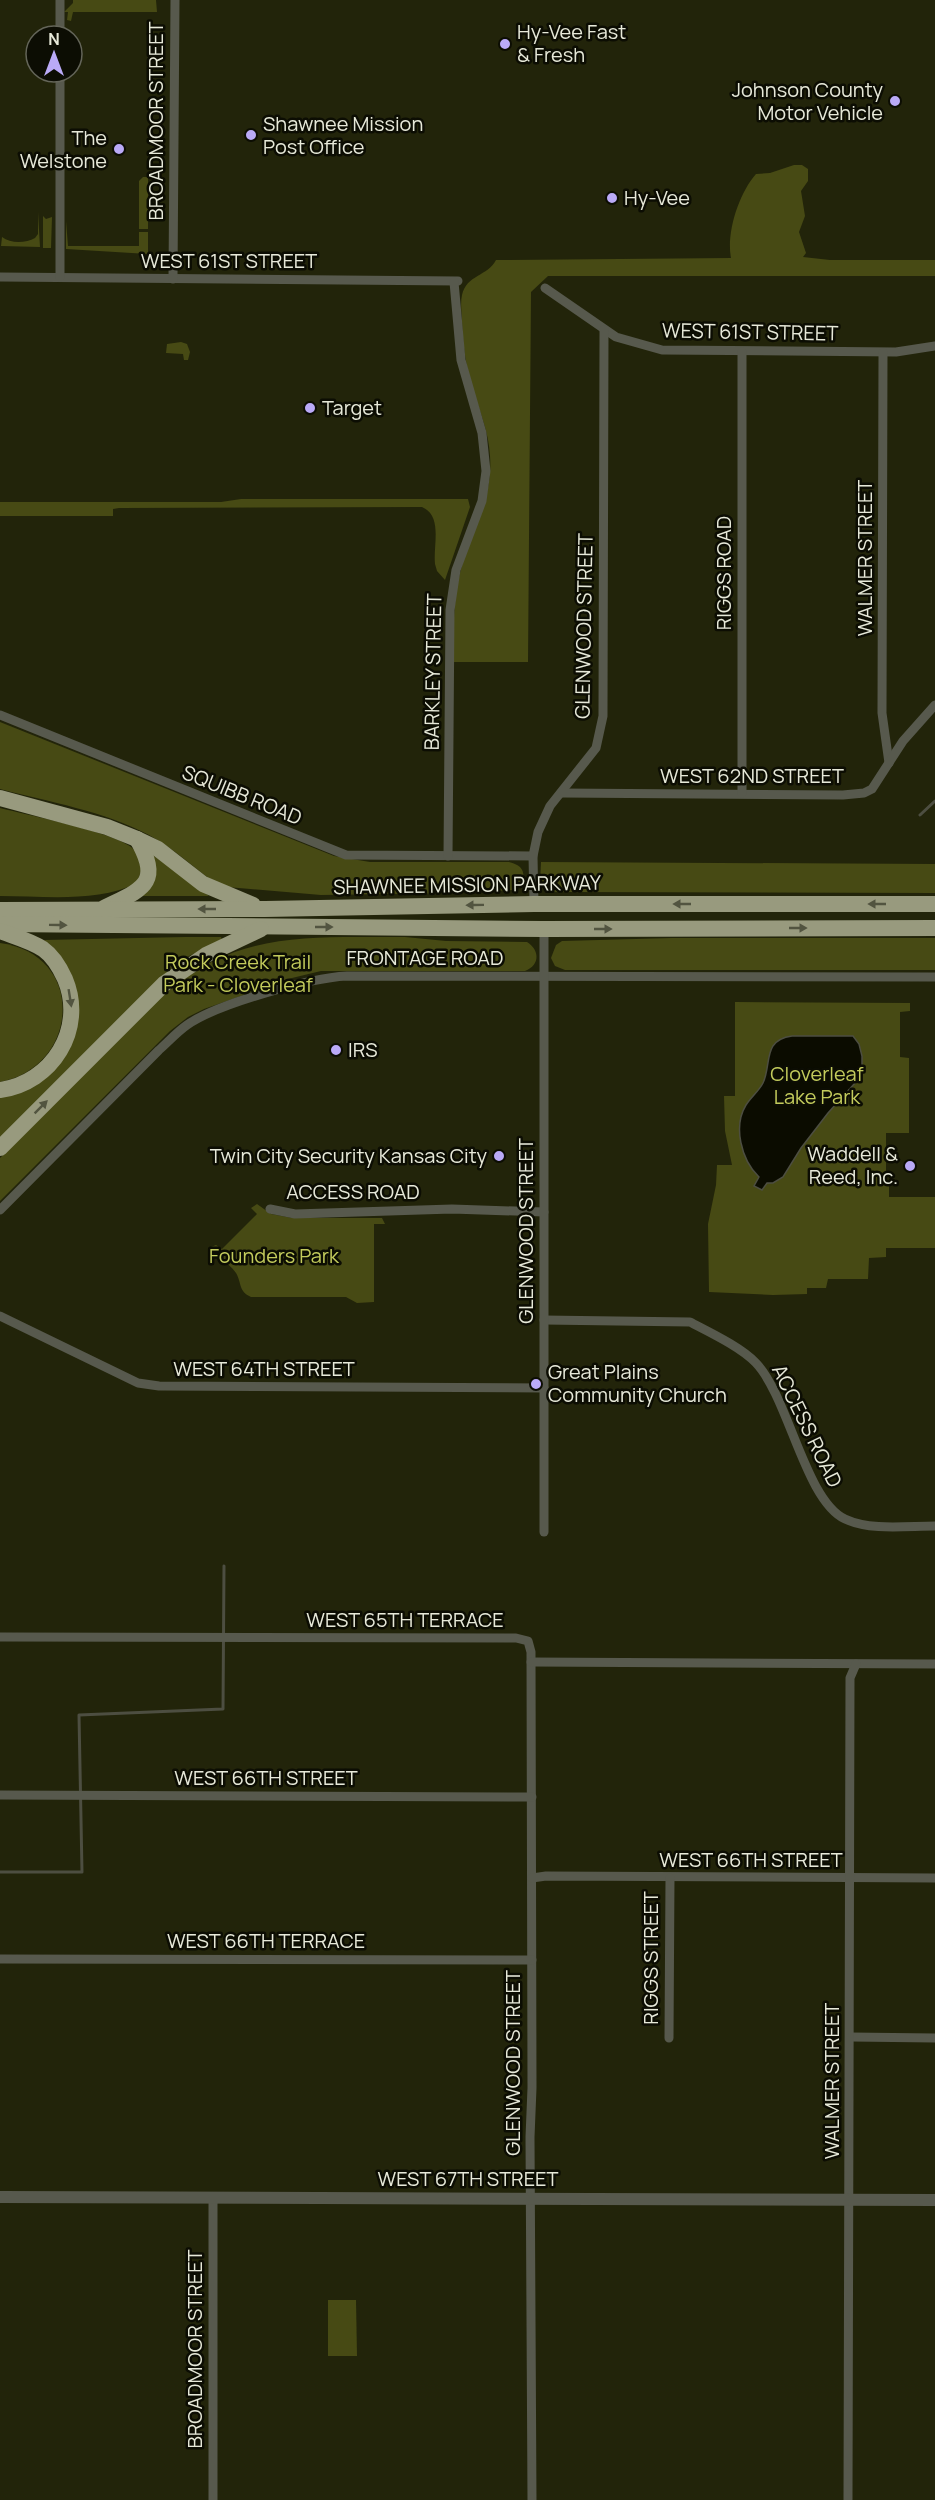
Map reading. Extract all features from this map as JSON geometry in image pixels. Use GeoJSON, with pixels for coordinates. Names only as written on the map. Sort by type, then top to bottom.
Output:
{"type":"FeatureCollection","features":[{"type":"Feature","properties":{"kind":"highway"},"geometry":{"type":"LineString","coordinates":[[0,798],[107,827],[137,839],[158,849],[202,884],[265,909]]}},
{"type":"Feature","properties":{"kind":"highway"},"geometry":{"type":"LineString","coordinates":[[101,910],[138,891],[147,879],[150,866],[148,858],[137,839]]}},
{"type":"Feature","properties":{"kind":"highway"},"geometry":{"type":"LineString","coordinates":[[503,929],[534,904]]}},
{"type":"Feature","properties":{"kind":"highway","name":"SHAWNEE MISSION PARKWAY"},"geometry":{"type":"LineString","coordinates":[[0,910],[265,909],[534,904],[935,904]]}},
{"type":"Feature","properties":{"kind":"highway"},"geometry":{"type":"LineString","coordinates":[[544,929],[550,919],[573,904]]}},
{"type":"Feature","properties":{"kind":"highway","name":"SHAWNEE MISSION PARKWAY"},"geometry":{"type":"LineString","coordinates":[[0,924],[503,929],[935,928]]}},
{"type":"Feature","properties":{"kind":"highway"},"geometry":{"type":"LineString","coordinates":[[0,1148],[165,983],[206,955],[266,927]]}},
{"type":"Feature","properties":{"kind":"highway"},"geometry":{"type":"LineString","coordinates":[[0,931],[42,948],[54,961],[69,989],[72,1013],[66,1038],[52,1062],[28,1081],[0,1090]]}},
{"type":"Feature","properties":{"kind":"street"},"geometry":{"type":"LineString","coordinates":[[60,0],[60,24]]}},
{"type":"Feature","properties":{"kind":"street","name":"BROADMOOR STREET"},"geometry":{"type":"LineString","coordinates":[[174,279],[175,0]]}},
{"type":"Feature","properties":{"kind":"street"},"geometry":{"type":"LineString","coordinates":[[60,84],[60,277]]}},
{"type":"Feature","properties":{"kind":"street","name":"WEST 61ST STREET"},"geometry":{"type":"LineString","coordinates":[[0,277],[456,281]]}},
{"type":"Feature","properties":{"kind":"street","name":"BARKLEY STREET"},"geometry":{"type":"LineString","coordinates":[[448,856],[450,610],[456,570],[482,501],[486,471],[482,433],[461,360],[456,281]]}},
{"type":"Feature","properties":{"kind":"street","name":"WEST 61ST STREET"},"geometry":{"type":"LineString","coordinates":[[545,288],[604,330],[623,340],[662,350],[883,353],[916,351],[935,346]]}},
{"type":"Feature","properties":{"kind":"street","name":"GLENWOOD STREET"},"geometry":{"type":"LineString","coordinates":[[534,904],[533,856],[536,838],[546,813],[596,748],[603,709],[604,330]]}},
{"type":"Feature","properties":{"kind":"street","name":"RIGGS ROAD"},"geometry":{"type":"LineString","coordinates":[[742,352],[742,794]]}},
{"type":"Feature","properties":{"kind":"street","name":"WALMER STREET"},"geometry":{"type":"LineString","coordinates":[[883,353],[882,713],[889,764]]}},
{"type":"Feature","properties":{"kind":"street","name":"WEST 62ND STREET"},"geometry":{"type":"LineString","coordinates":[[561,793],[864,793],[874,786],[911,730],[935,705]]}},
{"type":"Feature","properties":{"kind":"street","name":"SQUIBB ROAD"},"geometry":{"type":"LineString","coordinates":[[0,715],[341,853],[367,856],[448,856]]}},
{"type":"Feature","properties":{"kind":"street"},"geometry":{"type":"LineString","coordinates":[[448,856],[533,856]]}},
{"type":"Feature","properties":{"kind":"street","name":"GLENWOOD STREET"},"geometry":{"type":"LineString","coordinates":[[544,929],[544,1532]]}},
{"type":"Feature","properties":{"kind":"street","name":"FRONTAGE ROAD"},"geometry":{"type":"LineString","coordinates":[[0,1210],[159,1050],[187,1025],[289,987],[327,977],[935,977]]}},
{"type":"Feature","properties":{"kind":"street","name":"ACCESS ROAD"},"geometry":{"type":"LineString","coordinates":[[270,1209],[295,1214],[452,1209],[544,1212]]}},
{"type":"Feature","properties":{"kind":"street","name":"WEST 64TH STREET"},"geometry":{"type":"LineString","coordinates":[[0,1316],[138,1383],[159,1386],[544,1388]]}},
{"type":"Feature","properties":{"kind":"street","name":"ACCESS ROAD"},"geometry":{"type":"LineString","coordinates":[[544,1320],[690,1322],[755,1362],[770,1385],[825,1504],[843,1518],[863,1526],[935,1526]]}},
{"type":"Feature","properties":{"kind":"street","name":"WEST 65TH TERRACE"},"geometry":{"type":"LineString","coordinates":[[0,1637],[516,1638],[528,1641],[531,1662]]}},
{"type":"Feature","properties":{"kind":"street"},"geometry":{"type":"LineString","coordinates":[[531,1662],[935,1664]]}},
{"type":"Feature","properties":{"kind":"street","name":"GLENWOOD STREET"},"geometry":{"type":"LineString","coordinates":[[531,1662],[532,2500]]}},
{"type":"Feature","properties":{"kind":"street","name":"WALMER STREET"},"geometry":{"type":"LineString","coordinates":[[848,2500],[850,1678],[856,1664]]}},
{"type":"Feature","properties":{"kind":"street","name":"WEST 66TH STREET"},"geometry":{"type":"LineString","coordinates":[[0,1796],[532,1797]]}},
{"type":"Feature","properties":{"kind":"street","name":"WEST 66TH STREET"},"geometry":{"type":"LineString","coordinates":[[531,1878],[546,1876],[935,1878]]}},
{"type":"Feature","properties":{"kind":"street","name":"RIGGS STREET"},"geometry":{"type":"LineString","coordinates":[[669,1878],[669,2037]]}},
{"type":"Feature","properties":{"kind":"street","name":"WEST 66TH TERRACE"},"geometry":{"type":"LineString","coordinates":[[0,1959],[532,1960]]}},
{"type":"Feature","properties":{"kind":"street"},"geometry":{"type":"LineString","coordinates":[[850,2037],[935,2038]]}},
{"type":"Feature","properties":{"kind":"street","name":"WEST 67TH STREET"},"geometry":{"type":"LineString","coordinates":[[0,2197],[935,2200]]}},
{"type":"Feature","properties":{"kind":"street","name":"BROADMOOR STREET"},"geometry":{"type":"LineString","coordinates":[[213,2198],[213,2500]]}},
{"type":"Feature","properties":{"kind":"green space"},"geometry":{"type":"Polygon","coordinates":[[[73,0],[156,0],[157,12],[73,12],[71,21],[67,20],[68,12],[64,12],[73,0]]]}},
{"type":"Feature","properties":{"kind":"green space"},"geometry":{"type":"Polygon","coordinates":[[[794,165],[802,165],[808,169],[808,181],[801,191],[805,216],[799,232],[806,253],[803,257],[830,260],[935,260],[935,276],[548,276],[531,292],[528,662],[454,662],[457,586],[463,562],[486,498],[490,471],[488,439],[465,356],[461,305],[464,288],[496,260],[731,258],[732,225],[739,202],[750,182],[756,174],[770,173],[794,165]]]}},
{"type":"Feature","properties":{"kind":"green space"},"geometry":{"type":"Polygon","coordinates":[[[143,177],[148,177],[148,229],[139,229],[139,181],[143,177]]]}},
{"type":"Feature","properties":{"kind":"green space"},"geometry":{"type":"Polygon","coordinates":[[[38,212],[40,247],[1,246],[2,237],[18,242],[35,238],[38,234],[38,212]]]}},
{"type":"Feature","properties":{"kind":"green space"},"geometry":{"type":"Polygon","coordinates":[[[43,216],[46,219],[52,217],[51,248],[43,248],[43,216]]]}},
{"type":"Feature","properties":{"kind":"green space"},"geometry":{"type":"Polygon","coordinates":[[[66,221],[68,246],[139,246],[139,232],[148,232],[148,254],[66,249],[66,221]]]}},
{"type":"Feature","properties":{"kind":"green space"},"geometry":{"type":"Polygon","coordinates":[[[181,342],[187,344],[190,352],[188,360],[184,360],[183,354],[166,353],[167,344],[181,342]]]}},
{"type":"Feature","properties":{"kind":"green space"},"geometry":{"type":"Polygon","coordinates":[[[241,499],[468,499],[470,507],[445,580],[437,571],[435,564],[436,532],[433,517],[422,507],[119,508],[113,509],[113,516],[0,516],[0,502],[221,502],[241,499]]]}},
{"type":"Feature","properties":{"kind":"green space"},"geometry":{"type":"Polygon","coordinates":[[[0,722],[334,856],[370,862],[509,862],[521,868],[523,881],[514,890],[321,895],[227,887],[216,884],[167,846],[132,827],[76,808],[0,789],[0,722]]]}},
{"type":"Feature","properties":{"kind":"green space"},"geometry":{"type":"Polygon","coordinates":[[[0,808],[49,819],[121,841],[133,849],[139,859],[142,868],[137,883],[88,896],[0,896],[0,808]]]}},
{"type":"Feature","properties":{"kind":"green space"},"geometry":{"type":"Polygon","coordinates":[[[153,855],[202,891],[209,896],[143,896],[153,855]]]}},
{"type":"Feature","properties":{"kind":"green space"},"geometry":{"type":"Polygon","coordinates":[[[541,862],[935,864],[935,893],[557,892],[549,891],[540,883],[541,862]]]}},
{"type":"Feature","properties":{"kind":"green space"},"geometry":{"type":"Polygon","coordinates":[[[221,937],[222,940],[189,956],[162,976],[0,1138],[0,1097],[75,1032],[52,948],[44,940],[221,937]]]}},
{"type":"Feature","properties":{"kind":"green space","name":"Rock Creek Trail Park - Cloverleaf"},"geometry":{"type":"Polygon","coordinates":[[[340,937],[405,937],[446,941],[527,942],[536,953],[536,961],[525,971],[321,971],[292,978],[204,1009],[188,1017],[170,1031],[0,1201],[0,1158],[168,990],[196,970],[224,956],[281,941],[340,937]]]}},
{"type":"Feature","properties":{"kind":"green space"},"geometry":{"type":"Polygon","coordinates":[[[672,938],[935,938],[935,970],[565,970],[555,966],[551,958],[556,945],[562,941],[672,938]]]}},
{"type":"Feature","properties":{"kind":"green space"},"geometry":{"type":"Polygon","coordinates":[[[0,943],[28,951],[48,967],[59,988],[63,1011],[58,1034],[46,1055],[27,1072],[0,1082],[0,943]]]}},
{"type":"Feature","properties":{"kind":"green space","name":"Cloverleaf Lake Park"},"geometry":{"type":"Polygon","coordinates":[[[735,1002],[910,1003],[910,1011],[900,1012],[900,1057],[909,1058],[909,1133],[886,1133],[886,1184],[889,1184],[889,1197],[935,1197],[935,1248],[886,1248],[886,1257],[869,1258],[868,1279],[828,1279],[826,1288],[807,1288],[807,1294],[709,1292],[708,1224],[716,1185],[717,1165],[732,1165],[725,1131],[724,1096],[735,1096],[735,1002]]]}},
{"type":"Feature","properties":{"kind":"green space","name":"Founders Park"},"geometry":{"type":"Polygon","coordinates":[[[257,1204],[271,1214],[292,1218],[382,1218],[385,1224],[374,1224],[374,1302],[357,1303],[346,1297],[251,1297],[247,1295],[236,1273],[211,1247],[216,1245],[222,1249],[257,1214],[251,1208],[257,1204]]]}},
{"type":"Feature","properties":{"kind":"green space"},"geometry":{"type":"Polygon","coordinates":[[[328,2300],[356,2300],[357,2356],[328,2356],[328,2300]]]}},
{"type":"Feature","properties":{"kind":"shaded area"},"geometry":{"type":"Polygon","coordinates":[[[792,1036],[853,1036],[859,1044],[862,1069],[855,1083],[801,1148],[783,1177],[773,1183],[767,1183],[762,1190],[754,1186],[759,1177],[744,1152],[740,1123],[746,1105],[766,1076],[772,1048],[776,1042],[792,1036]]]}},
{"type":"Feature","properties":{"kind":"waterway"},"geometry":{"type":"LineString","coordinates":[[920,815],[935,801]]}},
{"type":"Feature","properties":{"kind":"waterway"},"geometry":{"type":"LineString","coordinates":[[0,1872],[82,1872],[79,1715],[223,1709],[224,1566]]}},
{"type":"Feature","properties":{"kind":"place","name":"Hy-Vee Fast & Fresh"},"geometry":{"type":"Point","coordinates":[505,44]}},
{"type":"Feature","properties":{"kind":"place","name":"Johnson County Motor Vehicle"},"geometry":{"type":"Point","coordinates":[895,101]}},
{"type":"Feature","properties":{"kind":"place","name":"Shawnee Mission Post Office"},"geometry":{"type":"Point","coordinates":[251,135]}},
{"type":"Feature","properties":{"kind":"place","name":"The Welstone"},"geometry":{"type":"Point","coordinates":[119,149]}},
{"type":"Feature","properties":{"kind":"place","name":"Hy-Vee"},"geometry":{"type":"Point","coordinates":[612,198]}},
{"type":"Feature","properties":{"kind":"place","name":"Target"},"geometry":{"type":"Point","coordinates":[310,408]}},
{"type":"Feature","properties":{"kind":"place","name":"IRS"},"geometry":{"type":"Point","coordinates":[336,1050]}},
{"type":"Feature","properties":{"kind":"place","name":"Twin City Security Kansas City"},"geometry":{"type":"Point","coordinates":[499,1156]}},
{"type":"Feature","properties":{"kind":"place","name":"Waddell & Reed, Inc."},"geometry":{"type":"Point","coordinates":[910,1166]}},
{"type":"Feature","properties":{"kind":"place","name":"Great Plains Community Church"},"geometry":{"type":"Point","coordinates":[536,1384]}}]}
